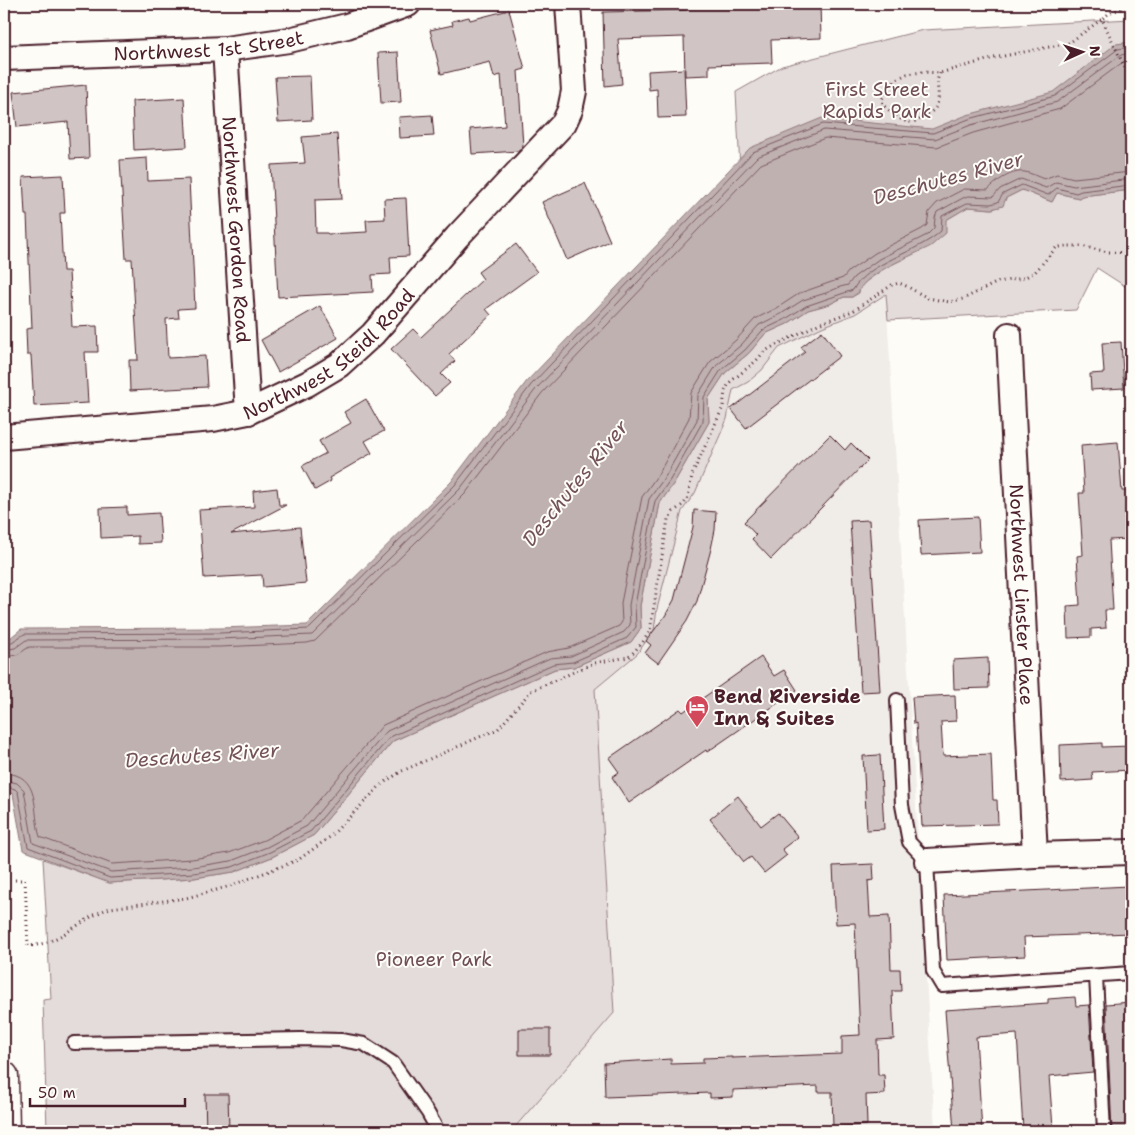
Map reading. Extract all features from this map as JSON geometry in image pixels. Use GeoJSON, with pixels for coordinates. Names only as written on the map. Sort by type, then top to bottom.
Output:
{"type":"FeatureCollection","features":[{"type":"Feature","properties":{"kind":"street","name":"Northwest 1st Street"},"geometry":{"type":"LineString","coordinates":[[4,58],[225,49],[289,40],[338,28],[408,4]]}},
{"type":"Feature","properties":{"kind":"street","name":"Northwest Steidl Road"},"geometry":{"type":"LineString","coordinates":[[4,437],[213,419],[248,412],[307,384],[331,370],[373,334],[456,237],[564,123],[570,110],[574,91],[568,4]]}},
{"type":"Feature","properties":{"kind":"street","name":"Northwest Gordon Road"},"geometry":{"type":"LineString","coordinates":[[225,49],[248,412]]}},
{"type":"Feature","properties":{"kind":"street","name":"Northwest Linster Place"},"geometry":{"type":"LineString","coordinates":[[1009,335],[1035,855]]}},
{"type":"Feature","properties":{"kind":"street"},"geometry":{"type":"LineString","coordinates":[[927,861],[1131,852]]}},
{"type":"Feature","properties":{"kind":"street"},"geometry":{"type":"LineString","coordinates":[[4,1076],[6,1131]]}},
{"type":"Feature","properties":{"kind":"lane"},"geometry":{"type":"LineString","coordinates":[[897,700],[902,805],[909,842],[927,861],[933,971],[942,986],[1131,973]]}},
{"type":"Feature","properties":{"kind":"lane"},"geometry":{"type":"LineString","coordinates":[[1096,976],[1104,1131]]}},
{"type":"Feature","properties":{"kind":"lane"},"geometry":{"type":"LineString","coordinates":[[74,1043],[300,1039],[341,1040],[364,1044],[394,1063],[438,1131]]}},
{"type":"Feature","properties":{"kind":"path"},"geometry":{"type":"LineString","coordinates":[[940,73],[936,82],[938,103],[935,109],[920,121],[906,122],[898,118],[883,105],[882,99],[886,91],[895,80],[907,74],[923,72],[940,73],[994,58],[1069,43],[1111,12],[1131,6]]}},
{"type":"Feature","properties":{"kind":"path"},"geometry":{"type":"LineString","coordinates":[[1102,19],[1131,81]]}},
{"type":"Feature","properties":{"kind":"path"},"geometry":{"type":"LineString","coordinates":[[16,880],[25,880],[28,946],[50,942],[98,912],[110,908],[186,898],[227,887],[298,860],[330,837],[382,784],[402,770],[498,729],[531,691],[594,663],[630,656],[643,642],[650,631],[668,519],[673,512],[684,504],[688,497],[692,475],[723,407],[725,391],[729,383],[764,352],[818,324],[853,311],[892,285],[899,283],[928,298],[949,302],[963,300],[998,282],[1024,278],[1035,272],[1056,248],[1081,246],[1108,252],[1131,253]]}},
{"type":"Feature","properties":{"kind":"path"},"geometry":{"type":"LineString","coordinates":[[4,828],[12,827]]}},
{"type":"Feature","properties":{"kind":"shaded area"},"geometry":{"type":"Polygon","coordinates":[[[886,294],[935,1131],[510,1131],[614,1013],[595,689],[637,654],[654,630],[657,609],[682,511],[695,493],[727,419],[733,390],[748,382],[762,370],[779,348],[822,327],[855,314],[886,294]]]}},
{"type":"Feature","properties":{"kind":"green space","name":"First Street Rapids Park"},"geometry":{"type":"Polygon","coordinates":[[[1131,19],[1131,83],[742,207],[736,92],[782,66],[923,30],[1131,19]]]}},
{"type":"Feature","properties":{"kind":"green space","name":"Pioneer Park"},"geometry":{"type":"Polygon","coordinates":[[[1022,190],[1052,202],[1057,193],[1079,198],[1081,196],[1131,190],[1131,290],[1097,268],[1076,310],[888,320],[886,294],[855,314],[822,327],[779,348],[762,370],[748,382],[733,390],[727,419],[695,493],[682,511],[657,609],[654,630],[637,654],[595,689],[614,1013],[515,1127],[510,1131],[47,1131],[43,1000],[51,999],[43,859],[110,883],[194,878],[234,872],[272,857],[314,835],[393,741],[555,669],[574,667],[631,642],[641,628],[640,606],[660,503],[674,483],[709,422],[708,399],[725,373],[749,353],[765,334],[787,324],[808,310],[830,304],[844,297],[852,297],[859,293],[860,286],[885,268],[933,244],[946,220],[968,207],[992,209],[1002,206],[1006,198],[1022,190]]]}},
{"type":"Feature","properties":{"kind":"water","name":"Deschutes River"},"geometry":{"type":"Polygon","coordinates":[[[1131,42],[1131,190],[1082,196],[1079,198],[1057,193],[1052,202],[1022,190],[1006,198],[1003,206],[992,209],[968,207],[946,220],[946,233],[931,246],[879,272],[870,278],[859,292],[852,297],[844,297],[830,304],[808,310],[787,324],[765,334],[749,353],[725,373],[708,399],[709,422],[674,483],[660,503],[640,606],[641,628],[631,642],[574,667],[555,669],[393,741],[314,835],[272,857],[234,872],[194,878],[109,883],[23,850],[13,794],[4,791],[4,639],[10,638],[21,629],[220,628],[307,625],[451,482],[527,381],[750,148],[822,118],[932,129],[967,115],[1053,92],[1116,44],[1131,42]]]}},
{"type":"Feature","properties":{"kind":"building"},"geometry":{"type":"Polygon","coordinates":[[[686,4],[820,4],[821,38],[771,40],[772,63],[709,65],[709,75],[685,76],[684,37],[618,39],[622,84],[605,86],[603,12],[686,10],[686,4]]]}},
{"type":"Feature","properties":{"kind":"building"},"geometry":{"type":"Polygon","coordinates":[[[509,10],[525,69],[518,71],[523,146],[519,151],[472,154],[470,129],[505,126],[501,75],[494,77],[490,62],[441,74],[430,30],[453,25],[452,21],[469,17],[470,20],[509,10]]]}},
{"type":"Feature","properties":{"kind":"building"},"geometry":{"type":"Polygon","coordinates":[[[398,52],[401,102],[381,103],[378,53],[398,52]]]}},
{"type":"Feature","properties":{"kind":"building"},"geometry":{"type":"Polygon","coordinates":[[[684,69],[686,117],[658,118],[657,89],[649,90],[648,71],[684,69]]]}},
{"type":"Feature","properties":{"kind":"building"},"geometry":{"type":"Polygon","coordinates":[[[310,76],[312,120],[278,122],[275,77],[310,76]]]}},
{"type":"Feature","properties":{"kind":"building"},"geometry":{"type":"Polygon","coordinates":[[[86,85],[89,158],[70,159],[68,122],[17,127],[13,92],[86,85]]]}},
{"type":"Feature","properties":{"kind":"building"},"geometry":{"type":"Polygon","coordinates":[[[184,98],[187,147],[134,150],[132,101],[184,98]]]}},
{"type":"Feature","properties":{"kind":"building"},"geometry":{"type":"Polygon","coordinates":[[[432,115],[434,136],[400,138],[399,117],[432,115]]]}},
{"type":"Feature","properties":{"kind":"building"},"geometry":{"type":"Polygon","coordinates":[[[337,134],[342,199],[315,200],[316,233],[367,232],[366,220],[385,219],[384,199],[406,198],[409,256],[390,257],[391,274],[372,275],[373,292],[278,297],[271,165],[305,163],[302,137],[337,134]]]}},
{"type":"Feature","properties":{"kind":"building"},"geometry":{"type":"Polygon","coordinates":[[[147,158],[148,181],[189,179],[195,308],[178,309],[179,318],[166,319],[168,358],[205,356],[207,387],[130,391],[129,360],[138,360],[132,259],[126,259],[120,160],[147,158]]]}},
{"type":"Feature","properties":{"kind":"building"},"geometry":{"type":"Polygon","coordinates":[[[63,175],[65,213],[60,213],[63,271],[69,271],[72,327],[97,326],[98,352],[85,352],[88,403],[34,406],[31,355],[27,355],[26,329],[32,328],[27,215],[25,215],[23,177],[63,175]]]}},
{"type":"Feature","properties":{"kind":"building"},"geometry":{"type":"Polygon","coordinates":[[[585,183],[610,241],[567,260],[542,202],[585,183]]]}},
{"type":"Feature","properties":{"kind":"building"},"geometry":{"type":"Polygon","coordinates":[[[516,244],[537,272],[486,309],[491,315],[449,354],[455,361],[441,374],[450,383],[435,396],[391,349],[413,329],[421,337],[483,279],[478,272],[516,244]]]}},
{"type":"Feature","properties":{"kind":"building"},"geometry":{"type":"Polygon","coordinates":[[[320,306],[338,338],[278,372],[261,340],[320,306]]]}},
{"type":"Feature","properties":{"kind":"building"},"geometry":{"type":"Polygon","coordinates":[[[822,331],[840,356],[746,428],[731,409],[805,352],[801,347],[822,331]]]}},
{"type":"Feature","properties":{"kind":"building"},"geometry":{"type":"Polygon","coordinates":[[[1121,342],[1124,388],[1091,390],[1090,374],[1104,373],[1102,343],[1121,342]]]}},
{"type":"Feature","properties":{"kind":"building"},"geometry":{"type":"Polygon","coordinates":[[[366,399],[384,431],[365,441],[372,453],[329,478],[331,481],[315,490],[302,466],[326,453],[319,441],[351,423],[344,412],[366,399]]]}},
{"type":"Feature","properties":{"kind":"building"},"geometry":{"type":"Polygon","coordinates":[[[830,435],[845,450],[851,443],[868,460],[771,559],[752,539],[756,535],[744,522],[830,435]]]}},
{"type":"Feature","properties":{"kind":"building"},"geometry":{"type":"Polygon","coordinates":[[[1118,442],[1122,491],[1128,491],[1131,539],[1109,540],[1113,610],[1105,610],[1106,628],[1091,629],[1091,637],[1068,638],[1067,606],[1080,605],[1077,556],[1083,555],[1079,493],[1084,493],[1081,445],[1118,442]]]}},
{"type":"Feature","properties":{"kind":"building"},"geometry":{"type":"Polygon","coordinates":[[[277,488],[279,505],[286,505],[231,534],[300,527],[306,583],[263,587],[262,575],[204,578],[199,510],[254,507],[253,491],[277,488]]]}},
{"type":"Feature","properties":{"kind":"building"},"geometry":{"type":"Polygon","coordinates":[[[127,507],[127,515],[159,513],[161,543],[138,544],[138,536],[101,538],[100,508],[127,507]]]}},
{"type":"Feature","properties":{"kind":"building"},"geometry":{"type":"Polygon","coordinates":[[[694,510],[716,512],[711,549],[697,601],[687,621],[658,663],[645,653],[651,645],[646,641],[665,616],[674,600],[693,527],[694,510]]]}},
{"type":"Feature","properties":{"kind":"building"},"geometry":{"type":"Polygon","coordinates":[[[978,517],[980,552],[921,555],[919,520],[978,517]]]}},
{"type":"Feature","properties":{"kind":"building"},"geometry":{"type":"Polygon","coordinates":[[[869,520],[880,691],[861,692],[850,521],[869,520]]]}},
{"type":"Feature","properties":{"kind":"building","name":"Bend Riverside Inn & Suites"},"geometry":{"type":"Polygon","coordinates":[[[761,657],[774,676],[784,670],[797,690],[629,803],[612,777],[619,772],[609,758],[680,709],[683,712],[761,657]]]}},
{"type":"Feature","properties":{"kind":"building"},"geometry":{"type":"Polygon","coordinates":[[[988,658],[989,688],[954,689],[953,660],[988,658]]]}},
{"type":"Feature","properties":{"kind":"building"},"geometry":{"type":"Polygon","coordinates":[[[955,695],[956,721],[941,722],[943,756],[991,754],[993,800],[997,800],[998,824],[922,826],[916,723],[914,724],[912,697],[955,695]]]}},
{"type":"Feature","properties":{"kind":"building"},"geometry":{"type":"Polygon","coordinates":[[[1102,743],[1102,747],[1131,746],[1131,770],[1092,772],[1093,780],[1061,782],[1060,745],[1102,743]]]}},
{"type":"Feature","properties":{"kind":"building"},"geometry":{"type":"Polygon","coordinates":[[[880,755],[884,829],[867,830],[863,756],[880,755]]]}},
{"type":"Feature","properties":{"kind":"building"},"geometry":{"type":"Polygon","coordinates":[[[738,796],[761,826],[778,813],[798,837],[782,849],[787,855],[764,873],[751,857],[744,862],[710,819],[738,796]]]}},
{"type":"Feature","properties":{"kind":"building"},"geometry":{"type":"Polygon","coordinates":[[[873,864],[874,880],[868,881],[870,917],[889,916],[891,969],[900,969],[901,991],[892,991],[894,1039],[877,1040],[878,1075],[884,1075],[885,1094],[866,1095],[867,1125],[833,1127],[832,1092],[818,1092],[818,1086],[733,1090],[733,1097],[710,1098],[710,1093],[605,1097],[604,1063],[671,1059],[671,1064],[703,1063],[703,1058],[842,1054],[842,1036],[860,1035],[855,923],[836,924],[833,866],[873,864]]]}},
{"type":"Feature","properties":{"kind":"building"},"geometry":{"type":"Polygon","coordinates":[[[1129,886],[1131,933],[1024,937],[1025,956],[947,960],[944,895],[1129,886]]]}},
{"type":"Feature","properties":{"kind":"building"},"geometry":{"type":"Polygon","coordinates":[[[1075,997],[1076,1006],[1089,1005],[1093,1072],[1049,1076],[1053,1127],[1023,1129],[1017,1034],[976,1037],[982,1131],[954,1131],[945,1010],[1048,1003],[1048,999],[1075,997]]]}},
{"type":"Feature","properties":{"kind":"building"},"geometry":{"type":"Polygon","coordinates":[[[1131,1002],[1131,1131],[1112,1131],[1106,1004],[1131,1002]]]}},
{"type":"Feature","properties":{"kind":"building"},"geometry":{"type":"Polygon","coordinates":[[[519,1029],[550,1029],[550,1055],[519,1055],[519,1029]]]}},
{"type":"Feature","properties":{"kind":"building"},"geometry":{"type":"Polygon","coordinates":[[[205,1094],[228,1094],[229,1131],[206,1131],[205,1094]]]}},
{"type":"Feature","properties":{"kind":"place","name":"Bend Riverside Inn & Suites"},"geometry":{"type":"Point","coordinates":[697,728]}}]}
